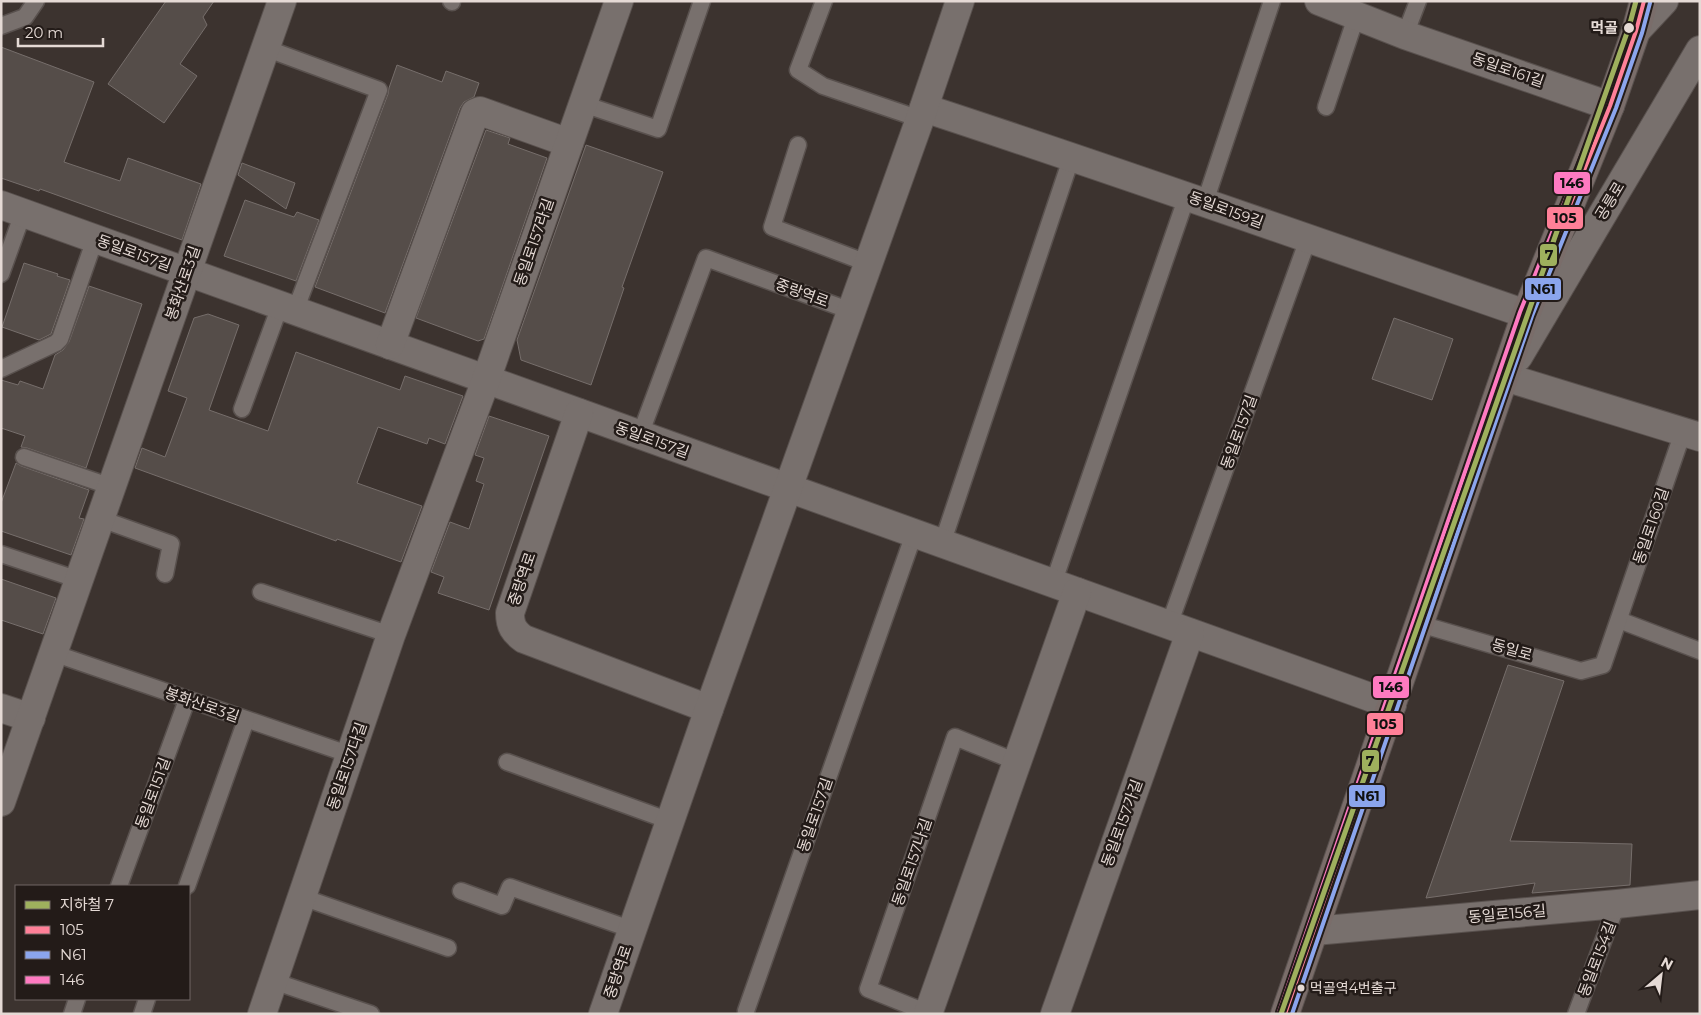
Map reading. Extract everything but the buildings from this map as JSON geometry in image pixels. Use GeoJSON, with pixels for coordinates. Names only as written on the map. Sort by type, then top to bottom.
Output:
{"type":"FeatureCollection","features":[{"type":"Feature","properties":{"kind":"main road"},"geometry":{"type":"LineString","coordinates":[[1285,1014],[1506,377],[1526,314],[1610,106],[1636,31],[1644,1]]}},
{"type":"Feature","properties":{"kind":"street","name":"봉화산로3길"},"geometry":{"type":"LineString","coordinates":[[1,802],[282,1]]}},
{"type":"Feature","properties":{"kind":"street","name":"동일로157라길"},"geometry":{"type":"LineString","coordinates":[[486,380],[619,1]]}},
{"type":"Feature","properties":{"kind":"street","name":"중랑역로"},"geometry":{"type":"LineString","coordinates":[[604,1014],[709,709],[789,489],[960,1]]}},
{"type":"Feature","properties":{"kind":"street","name":"동일로161길"},"geometry":{"type":"LineString","coordinates":[[1319,1],[1405,35],[1610,106]]}},
{"type":"Feature","properties":{"kind":"street"},"geometry":{"type":"LineString","coordinates":[[1636,31],[1664,1]]}},
{"type":"Feature","properties":{"kind":"street","name":"공릉로"},"geometry":{"type":"LineString","coordinates":[[1506,377],[1700,50]]}},
{"type":"Feature","properties":{"kind":"street"},"geometry":{"type":"LineString","coordinates":[[390,345],[475,113],[480,111],[569,143]]}},
{"type":"Feature","properties":{"kind":"street","name":"동일로159길"},"geometry":{"type":"LineString","coordinates":[[922,113],[1072,156],[1308,240],[1526,314]]}},
{"type":"Feature","properties":{"kind":"street","name":"동일로157길"},"geometry":{"type":"LineString","coordinates":[[12,209],[1392,705]]}},
{"type":"Feature","properties":{"kind":"street","name":"동일로160길"},"geometry":{"type":"LineString","coordinates":[[1506,377],[1691,435]]}},
{"type":"Feature","properties":{"kind":"street","name":"동일로157다길"},"geometry":{"type":"LineString","coordinates":[[262,1014],[391,635],[486,380]]}},
{"type":"Feature","properties":{"kind":"street","name":"중랑역로"},"geometry":{"type":"LineString","coordinates":[[579,414],[510,613],[512,629],[524,639],[709,709]]}},
{"type":"Feature","properties":{"kind":"street","name":"동일로157나길"},"geometry":{"type":"LineString","coordinates":[[928,1013],[1017,762],[1065,588]]}},
{"type":"Feature","properties":{"kind":"street","name":"동일로157가길"},"geometry":{"type":"LineString","coordinates":[[1055,1014],[1180,629]]}},
{"type":"Feature","properties":{"kind":"street"},"geometry":{"type":"LineString","coordinates":[[1,708],[31,718]]}},
{"type":"Feature","properties":{"kind":"street","name":"동일로156길"},"geometry":{"type":"LineString","coordinates":[[1314,931],[1617,904],[1700,894]]}},
{"type":"Feature","properties":{"kind":"lane"},"geometry":{"type":"LineString","coordinates":[[1,26],[25,18],[36,1]]}},
{"type":"Feature","properties":{"kind":"lane"},"geometry":{"type":"LineString","coordinates":[[583,104],[658,128],[702,1]]}},
{"type":"Feature","properties":{"kind":"lane"},"geometry":{"type":"LineString","coordinates":[[824,1],[798,70],[823,86],[922,113]]}},
{"type":"Feature","properties":{"kind":"lane"},"geometry":{"type":"LineString","coordinates":[[1065,588],[1196,199],[1272,1]]}},
{"type":"Feature","properties":{"kind":"lane"},"geometry":{"type":"LineString","coordinates":[[1405,35],[1418,1]]}},
{"type":"Feature","properties":{"kind":"lane"},"geometry":{"type":"LineString","coordinates":[[1326,107],[1356,17]]}},
{"type":"Feature","properties":{"kind":"lane"},"geometry":{"type":"LineString","coordinates":[[242,409],[288,309],[379,90],[266,48]]}},
{"type":"Feature","properties":{"kind":"lane"},"geometry":{"type":"LineString","coordinates":[[798,145],[772,227],[867,263]]}},
{"type":"Feature","properties":{"kind":"lane"},"geometry":{"type":"LineString","coordinates":[[942,544],[1072,156]]}},
{"type":"Feature","properties":{"kind":"lane"},"geometry":{"type":"LineString","coordinates":[[1,274],[12,209]]}},
{"type":"Feature","properties":{"kind":"lane"},"geometry":{"type":"LineString","coordinates":[[1,369],[56,343],[60,339],[95,239]]}},
{"type":"Feature","properties":{"kind":"lane","name":"동일로157길"},"geometry":{"type":"LineString","coordinates":[[1180,629],[1308,240]]}},
{"type":"Feature","properties":{"kind":"lane","name":"중랑역로"},"geometry":{"type":"LineString","coordinates":[[640,435],[706,258],[851,311]]}},
{"type":"Feature","properties":{"kind":"lane","name":"동일로160길"},"geometry":{"type":"LineString","coordinates":[[1603,665],[1691,435]]}},
{"type":"Feature","properties":{"kind":"lane"},"geometry":{"type":"LineString","coordinates":[[24,457],[112,487]]}},
{"type":"Feature","properties":{"kind":"lane"},"geometry":{"type":"LineString","coordinates":[[101,519],[172,544],[165,574]]}},
{"type":"Feature","properties":{"kind":"lane","name":"동일로157길"},"geometry":{"type":"LineString","coordinates":[[746,1011],[914,534]]}},
{"type":"Feature","properties":{"kind":"lane"},"geometry":{"type":"LineString","coordinates":[[1,554],[79,580]]}},
{"type":"Feature","properties":{"kind":"lane"},"geometry":{"type":"LineString","coordinates":[[261,592],[391,635]]}},
{"type":"Feature","properties":{"kind":"lane"},"geometry":{"type":"LineString","coordinates":[[1620,620],[1700,651]]}},
{"type":"Feature","properties":{"kind":"lane","name":"동일로"},"geometry":{"type":"LineString","coordinates":[[1420,624],[1581,671],[1603,665]]}},
{"type":"Feature","properties":{"kind":"lane","name":"봉화산로3길"},"geometry":{"type":"LineString","coordinates":[[53,653],[351,755]]}},
{"type":"Feature","properties":{"kind":"lane","name":"동일로151길"},"geometry":{"type":"LineString","coordinates":[[118,885],[187,700]]}},
{"type":"Feature","properties":{"kind":"lane"},"geometry":{"type":"LineString","coordinates":[[187,885],[246,720]]}},
{"type":"Feature","properties":{"kind":"lane","name":"동일로157나길"},"geometry":{"type":"LineString","coordinates":[[928,1013],[868,989],[955,737],[1017,762]]}},
{"type":"Feature","properties":{"kind":"lane"},"geometry":{"type":"LineString","coordinates":[[507,762],[670,821]]}},
{"type":"Feature","properties":{"kind":"lane","name":"중랑역로"},"geometry":{"type":"LineString","coordinates":[[461,891],[502,906],[510,887],[633,930]]}},
{"type":"Feature","properties":{"kind":"lane"},"geometry":{"type":"LineString","coordinates":[[302,897],[448,948]]}},
{"type":"Feature","properties":{"kind":"lane","name":"동일로154길"},"geometry":{"type":"LineString","coordinates":[[1576,1014],[1617,904]]}},
{"type":"Feature","properties":{"kind":"lane"},"geometry":{"type":"LineString","coordinates":[[274,981],[371,1014]]}},
{"type":"Feature","properties":{"kind":"lane"},"geometry":{"type":"LineString","coordinates":[[72,1014],[77,1000]]}},
{"type":"Feature","properties":{"kind":"lane"},"geometry":{"type":"LineString","coordinates":[[142,1014],[147,1000]]}},
{"type":"Feature","properties":{"kind":"metro line","name":"7"},"geometry":{"type":"LineString","coordinates":[[1281,1014],[1629,27],[1636,1]]}},
{"type":"Feature","properties":{"kind":"transit line","name":"146"},"geometry":{"type":"LineString","coordinates":[[1279,1012],[1520,312],[1604,104],[1630,29],[1637,1]]}},
{"type":"Feature","properties":{"kind":"transit line","name":"105"},"geometry":{"type":"LineString","coordinates":[[1285,1014],[1526,314],[1610,106],[1636,31],[1644,1]]}},
{"type":"Feature","properties":{"kind":"transit line","name":"N61"},"geometry":{"type":"LineString","coordinates":[[1292,1014],[1532,316],[1616,108],[1642,33],[1650,3]]}},
{"type":"Feature","properties":{"kind":"place","name":"먹골"},"geometry":{"type":"Point","coordinates":[1629,28]}},
{"type":"Feature","properties":{"kind":"place","name":"먹골역4번출구"},"geometry":{"type":"Point","coordinates":[1301,988]}}]}
